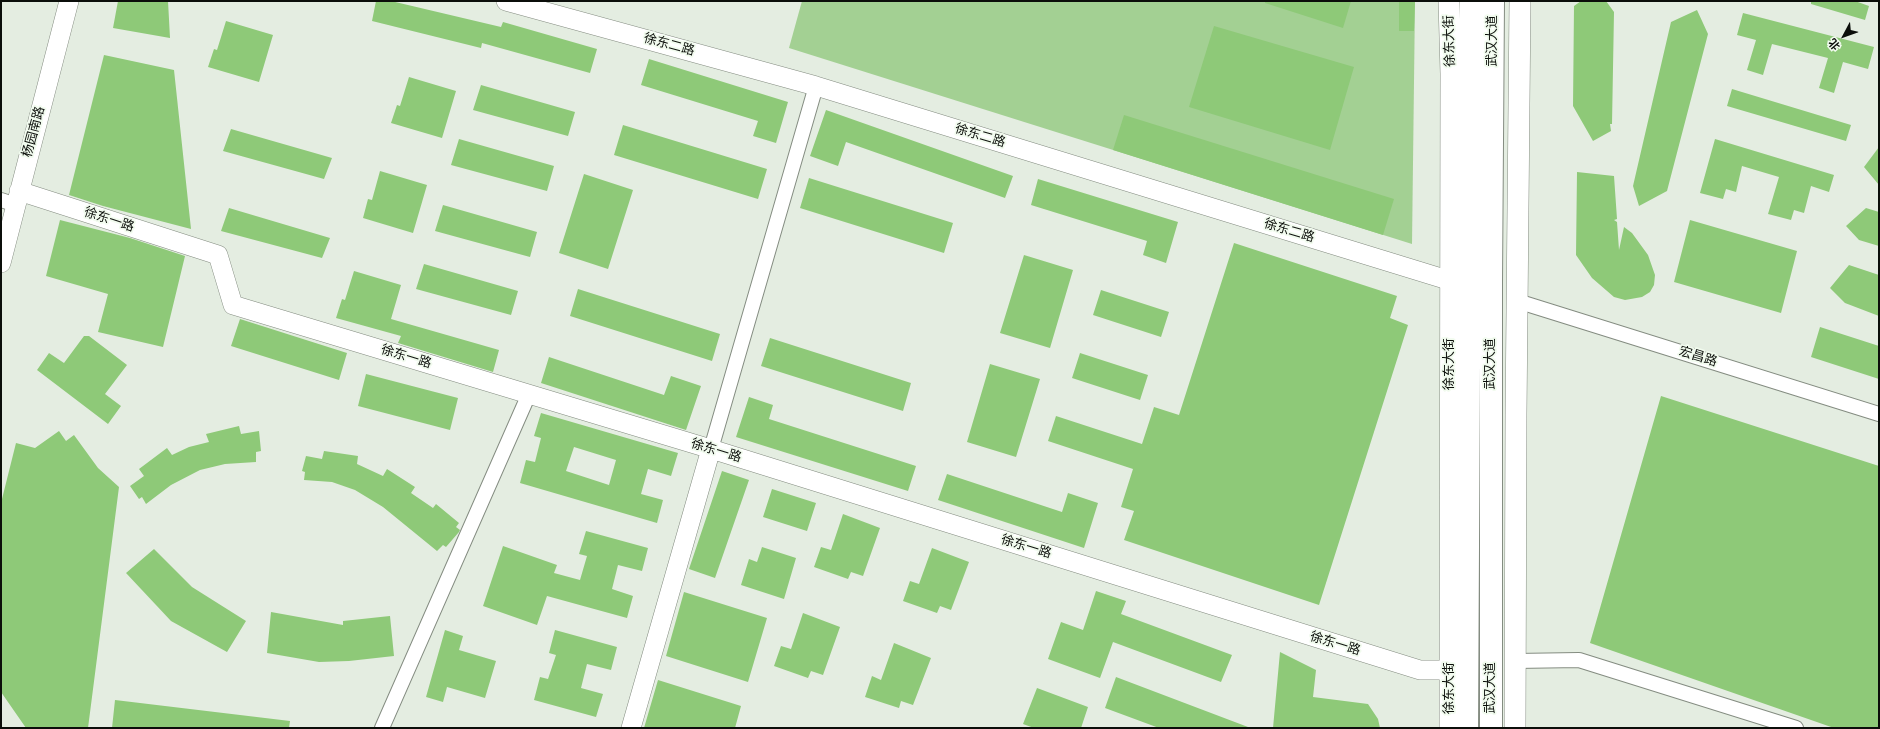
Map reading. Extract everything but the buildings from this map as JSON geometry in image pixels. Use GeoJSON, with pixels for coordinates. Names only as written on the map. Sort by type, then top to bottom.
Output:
{"type":"FeatureCollection","features":[{"type":"Feature","properties":{"kind":"highway","name":"武汉大道"},"geometry":{"type":"LineString","coordinates":[[1467,728],[1471,1]]}},
{"type":"Feature","properties":{"kind":"highway","name":"武汉大道"},"geometry":{"type":"LineString","coordinates":[[1491,728],[1493,1]]}},
{"type":"Feature","properties":{"kind":"main road","name":"徐东大街"},"geometry":{"type":"LineString","coordinates":[[1449,1],[1451,74],[1450,728]]}},
{"type":"Feature","properties":{"kind":"main road"},"geometry":{"type":"LineString","coordinates":[[1515,728],[1520,1]]}},
{"type":"Feature","properties":{"kind":"street","name":"杨园南路"},"geometry":{"type":"LineString","coordinates":[[1,263],[12,199],[69,1]]}},
{"type":"Feature","properties":{"kind":"street","name":"徐东二路"},"geometry":{"type":"LineString","coordinates":[[506,1],[816,86],[1451,281]]}},
{"type":"Feature","properties":{"kind":"street"},"geometry":{"type":"LineString","coordinates":[[631,728],[816,86]]}},
{"type":"Feature","properties":{"kind":"street","name":"徐东一路"},"geometry":{"type":"LineString","coordinates":[[12,199],[218,255],[232,305],[711,449],[1420,670],[1450,670]]}},
{"type":"Feature","properties":{"kind":"street","name":"宏昌路"},"geometry":{"type":"LineString","coordinates":[[1517,301],[1879,414]]}},
{"type":"Feature","properties":{"kind":"street"},"geometry":{"type":"LineString","coordinates":[[382,728],[529,394]]}},
{"type":"Feature","properties":{"kind":"street"},"geometry":{"type":"LineString","coordinates":[[1515,661],[1580,660],[1796,728]]}},
{"type":"Feature","properties":{"kind":"green space"},"geometry":{"type":"Polygon","coordinates":[[[802,1],[1415,1],[1412,244],[789,48],[802,1]]]}}]}
